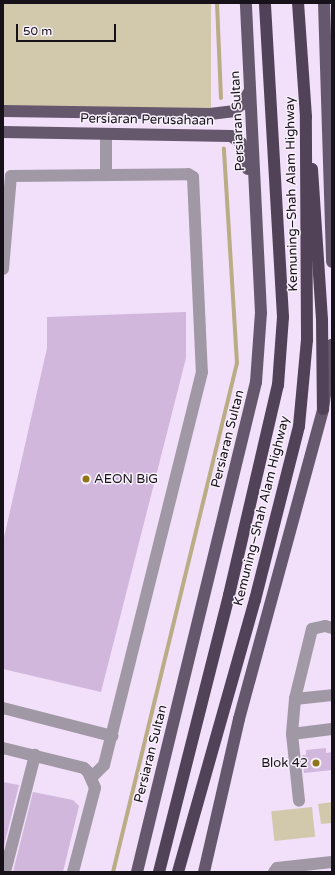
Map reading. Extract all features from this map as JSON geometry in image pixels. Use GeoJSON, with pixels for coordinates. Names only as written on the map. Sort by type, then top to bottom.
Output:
{"type":"FeatureCollection","features":[{"type":"Feature","properties":{"kind":"highway","name":"Kemuning–Shah Alam Highway"},"geometry":{"type":"LineString","coordinates":[[159,872],[229,595],[278,385],[283,317],[265,3]]}},
{"type":"Feature","properties":{"kind":"highway","name":"Kemuning–Shah Alam Highway"},"geometry":{"type":"LineString","coordinates":[[178,872],[189,828],[254,600],[299,426],[307,340],[306,116],[298,3]]}},
{"type":"Feature","properties":{"kind":"highway"},"geometry":{"type":"LineString","coordinates":[[306,116],[319,254],[323,409]]}},
{"type":"Feature","properties":{"kind":"main road","name":"Persiaran Sultan"},"geometry":{"type":"LineString","coordinates":[[137,872],[256,382],[261,312],[246,3]]}},
{"type":"Feature","properties":{"kind":"main road"},"geometry":{"type":"LineString","coordinates":[[324,3],[332,262]]}},
{"type":"Feature","properties":{"kind":"main road","name":"Persiaran Perusahaan"},"geometry":{"type":"LineString","coordinates":[[3,111],[210,114],[233,111],[242,104],[250,90]]}},
{"type":"Feature","properties":{"kind":"main road","name":"Persiaran Perusahaan"},"geometry":{"type":"LineString","coordinates":[[3,132],[231,136],[241,143],[246,157],[256,213]]}},
{"type":"Feature","properties":{"kind":"main road"},"geometry":{"type":"LineString","coordinates":[[204,872],[239,720],[323,409],[332,345]]}},
{"type":"Feature","properties":{"kind":"street"},"geometry":{"type":"LineString","coordinates":[[106,134],[106,175]]}},
{"type":"Feature","properties":{"kind":"street"},"geometry":{"type":"LineString","coordinates":[[3,269],[11,176],[188,174],[192,177],[202,372],[112,736],[104,765],[91,778]]}},
{"type":"Feature","properties":{"kind":"street"},"geometry":{"type":"LineString","coordinates":[[299,801],[292,734],[295,699],[312,628],[325,626],[332,628]]}},
{"type":"Feature","properties":{"kind":"street"},"geometry":{"type":"LineString","coordinates":[[295,699],[332,695]]}},
{"type":"Feature","properties":{"kind":"street"},"geometry":{"type":"LineString","coordinates":[[3,708],[112,736]]}},
{"type":"Feature","properties":{"kind":"street"},"geometry":{"type":"LineString","coordinates":[[292,734],[332,729]]}},
{"type":"Feature","properties":{"kind":"street"},"geometry":{"type":"LineString","coordinates":[[3,748],[84,768],[91,778],[95,788],[73,872]]}},
{"type":"Feature","properties":{"kind":"street"},"geometry":{"type":"LineString","coordinates":[[5,872],[35,755]]}},
{"type":"Feature","properties":{"kind":"street"},"geometry":{"type":"LineString","coordinates":[[274,872],[277,868],[332,862]]}},
{"type":"Feature","properties":{"kind":"shaded area"},"geometry":{"type":"Polygon","coordinates":[[[3,3],[211,3],[211,110],[3,110],[3,3]]]}},
{"type":"Feature","properties":{"kind":"shaded area"},"geometry":{"type":"Polygon","coordinates":[[[332,802],[332,823],[321,824],[318,804],[332,802]]]}},
{"type":"Feature","properties":{"kind":"shaded area"},"geometry":{"type":"Polygon","coordinates":[[[312,807],[315,837],[274,841],[271,811],[312,807]]]}},
{"type":"Feature","properties":{"kind":"building","name":"AEON BiG"},"geometry":{"type":"Polygon","coordinates":[[[186,312],[186,358],[101,692],[3,669],[3,542],[47,348],[47,317],[186,312]]]}},
{"type":"Feature","properties":{"kind":"building","name":"Blok 42"},"geometry":{"type":"Polygon","coordinates":[[[326,748],[326,753],[332,752],[332,770],[304,773],[302,755],[306,755],[306,750],[326,748]]]}},
{"type":"Feature","properties":{"kind":"building"},"geometry":{"type":"Polygon","coordinates":[[[3,782],[19,785],[3,850],[3,782]]]}},
{"type":"Feature","properties":{"kind":"building"},"geometry":{"type":"Polygon","coordinates":[[[33,792],[73,800],[79,806],[63,872],[13,872],[33,792]]]}},
{"type":"Feature","properties":{"kind":"waterway"},"geometry":{"type":"LineString","coordinates":[[217,3],[221,98]]}},
{"type":"Feature","properties":{"kind":"waterway"},"geometry":{"type":"LineString","coordinates":[[113,872],[237,363],[224,148]]}},
{"type":"Feature","properties":{"kind":"place","name":"AEON BiG"},"geometry":{"type":"Point","coordinates":[86,479]}},
{"type":"Feature","properties":{"kind":"place","name":"Blok 42"},"geometry":{"type":"Point","coordinates":[316,763]}}]}
